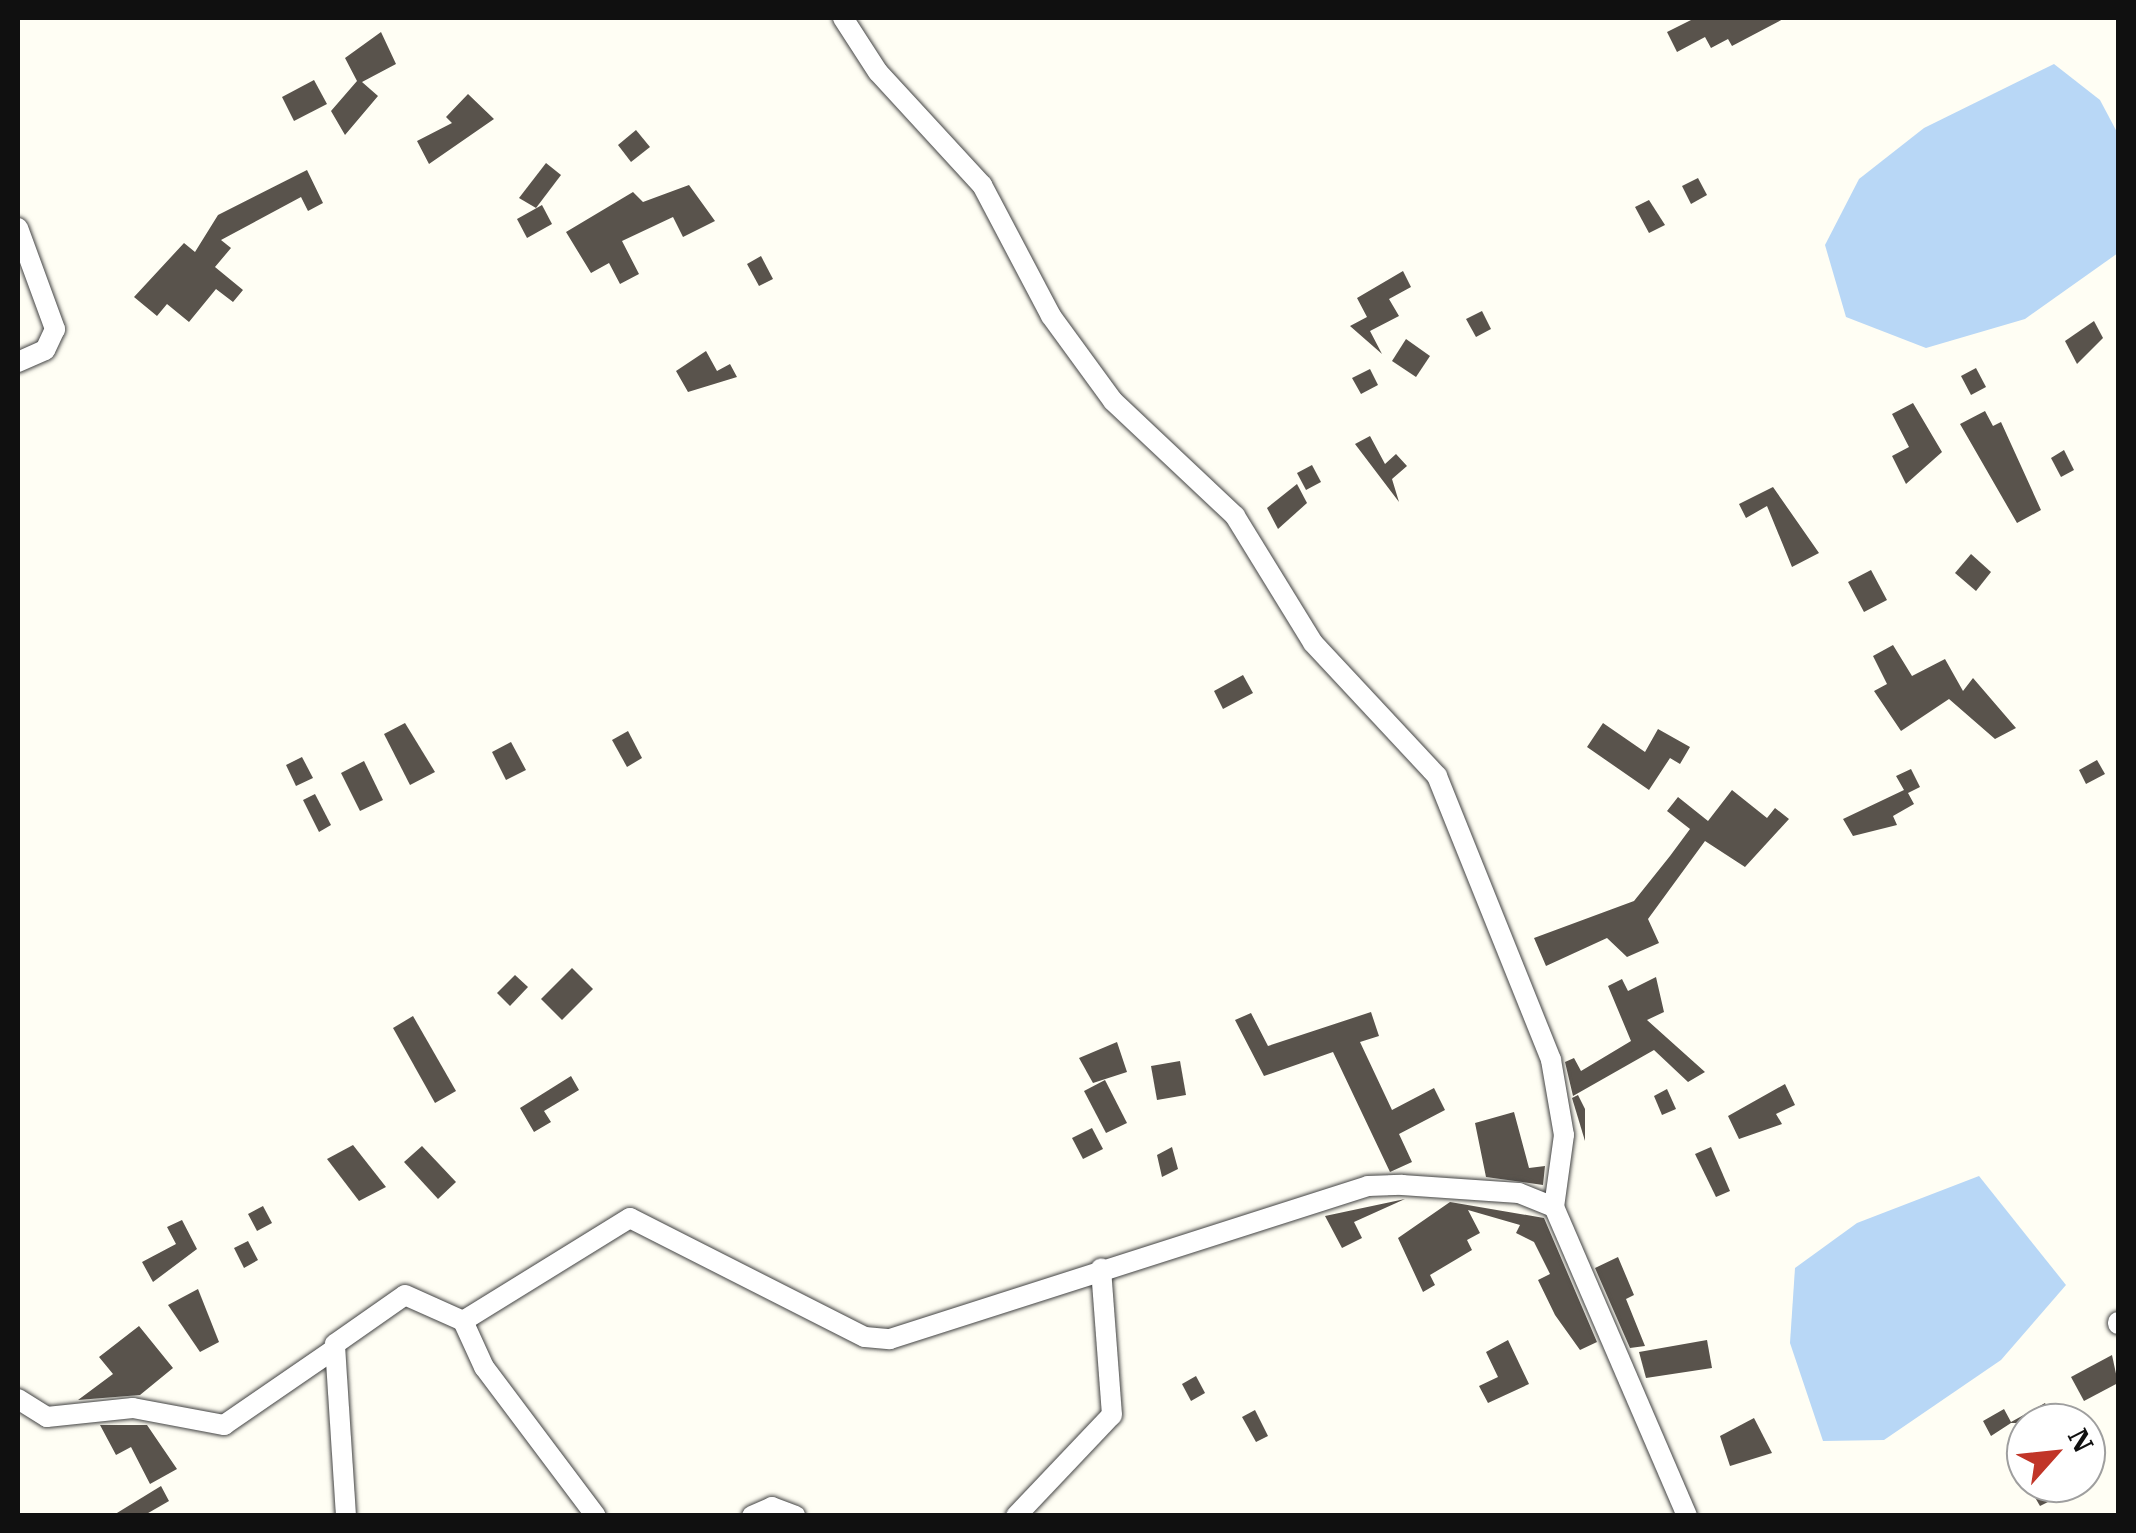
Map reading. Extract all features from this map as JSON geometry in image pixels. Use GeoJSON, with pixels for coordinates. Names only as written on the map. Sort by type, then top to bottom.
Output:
{"type":"FeatureCollection","features":[{"type":"Feature","properties":{"kind":"street"},"geometry":{"type":"LineString","coordinates":[[843,18],[878,72],[982,186],[1051,316],[1112,401],[1235,516],[1313,643],[1437,776],[1551,1060],[1564,1136],[1554,1206],[1687,1516]]}},
{"type":"Feature","properties":{"kind":"street"},"geometry":{"type":"LineString","coordinates":[[18,228],[56,329],[44,350],[18,362]]}},
{"type":"Feature","properties":{"kind":"street"},"geometry":{"type":"LineString","coordinates":[[463,1321],[630,1218],[876,1339],[1368,1186],[1519,1193],[1554,1206]]}},
{"type":"Feature","properties":{"kind":"street"},"geometry":{"type":"LineString","coordinates":[[1016,1516],[1112,1415],[1101,1268]]}},
{"type":"Feature","properties":{"kind":"street"},"geometry":{"type":"LineString","coordinates":[[18,1399],[47,1417],[133,1408],[224,1424],[333,1350],[405,1294],[463,1321],[484,1367],[596,1516]]}},
{"type":"Feature","properties":{"kind":"street"},"geometry":{"type":"LineString","coordinates":[[333,1350],[346,1516]]}},
{"type":"Feature","properties":{"kind":"street"},"geometry":{"type":"LineString","coordinates":[[752,1516],[772,1507],[795,1516]]}},
{"type":"Feature","properties":{"kind":"water"},"geometry":{"type":"Polygon","coordinates":[[[2054,64],[2100,100],[2118,134],[2118,253],[2025,319],[1926,348],[1846,317],[1825,245],[1859,179],[1924,128],[2054,64]]]}},
{"type":"Feature","properties":{"kind":"water"},"geometry":{"type":"Polygon","coordinates":[[[1979,1176],[2066,1285],[2001,1360],[1884,1440],[1823,1441],[1790,1343],[1795,1268],[1857,1223],[1979,1176]]]}},
{"type":"Feature","properties":{"kind":"building"},"geometry":{"type":"Polygon","coordinates":[[[1695,18],[1785,18],[1732,46],[1728,39],[1711,48],[1705,37],[1677,52],[1667,32],[1695,18]]]}},
{"type":"Feature","properties":{"kind":"building"},"geometry":{"type":"Polygon","coordinates":[[[381,32],[396,64],[362,82],[378,96],[345,135],[331,111],[357,81],[345,58],[381,32]]]}},
{"type":"Feature","properties":{"kind":"building"},"geometry":{"type":"Polygon","coordinates":[[[314,80],[327,104],[294,121],[282,97],[314,80]]]}},
{"type":"Feature","properties":{"kind":"building"},"geometry":{"type":"Polygon","coordinates":[[[468,94],[494,119],[429,164],[417,141],[452,123],[446,117],[468,94]]]}},
{"type":"Feature","properties":{"kind":"building"},"geometry":{"type":"Polygon","coordinates":[[[636,130],[650,147],[631,162],[618,145],[636,130]]]}},
{"type":"Feature","properties":{"kind":"building"},"geometry":{"type":"Polygon","coordinates":[[[546,163],[561,175],[536,208],[519,198],[546,163]]]}},
{"type":"Feature","properties":{"kind":"building"},"geometry":{"type":"Polygon","coordinates":[[[307,170],[323,203],[308,211],[301,197],[221,240],[231,248],[215,267],[243,290],[233,302],[216,289],[189,322],[167,304],[157,316],[134,297],[184,243],[195,252],[218,215],[307,170]]]}},
{"type":"Feature","properties":{"kind":"building"},"geometry":{"type":"Polygon","coordinates":[[[1698,178],[1707,195],[1691,204],[1682,186],[1698,178]]]}},
{"type":"Feature","properties":{"kind":"building"},"geometry":{"type":"Polygon","coordinates":[[[689,185],[715,221],[683,237],[673,217],[622,241],[639,274],[620,284],[609,263],[591,273],[566,232],[633,192],[643,202],[689,185]]]}},
{"type":"Feature","properties":{"kind":"building"},"geometry":{"type":"Polygon","coordinates":[[[1649,200],[1665,225],[1649,233],[1635,207],[1649,200]]]}},
{"type":"Feature","properties":{"kind":"building"},"geometry":{"type":"Polygon","coordinates":[[[542,205],[552,224],[527,238],[517,219],[542,205]]]}},
{"type":"Feature","properties":{"kind":"building"},"geometry":{"type":"Polygon","coordinates":[[[761,256],[773,279],[759,286],[747,264],[761,256]]]}},
{"type":"Feature","properties":{"kind":"building"},"geometry":{"type":"Polygon","coordinates":[[[1403,271],[1411,287],[1389,299],[1399,316],[1370,331],[1382,354],[1350,326],[1367,317],[1357,298],[1403,271]]]}},
{"type":"Feature","properties":{"kind":"building"},"geometry":{"type":"Polygon","coordinates":[[[1482,311],[1491,329],[1476,337],[1466,319],[1482,311]]]}},
{"type":"Feature","properties":{"kind":"building"},"geometry":{"type":"Polygon","coordinates":[[[2094,321],[2103,338],[2077,364],[2065,341],[2094,321]]]}},
{"type":"Feature","properties":{"kind":"building"},"geometry":{"type":"Polygon","coordinates":[[[1406,339],[1430,356],[1416,377],[1392,361],[1406,339]]]}},
{"type":"Feature","properties":{"kind":"building"},"geometry":{"type":"Polygon","coordinates":[[[706,351],[717,371],[730,364],[737,377],[688,392],[676,371],[706,351]]]}},
{"type":"Feature","properties":{"kind":"building"},"geometry":{"type":"Polygon","coordinates":[[[1976,368],[1986,387],[1971,395],[1961,376],[1976,368]]]}},
{"type":"Feature","properties":{"kind":"building"},"geometry":{"type":"Polygon","coordinates":[[[1370,369],[1378,385],[1361,394],[1352,378],[1370,369]]]}},
{"type":"Feature","properties":{"kind":"building"},"geometry":{"type":"Polygon","coordinates":[[[1913,403],[1942,452],[1906,484],[1892,456],[1909,447],[1892,414],[1913,403]]]}},
{"type":"Feature","properties":{"kind":"building"},"geometry":{"type":"Polygon","coordinates":[[[1985,411],[1993,426],[2001,422],[2041,510],[2017,523],[1960,424],[1985,411]]]}},
{"type":"Feature","properties":{"kind":"building"},"geometry":{"type":"Polygon","coordinates":[[[1370,436],[1385,464],[1396,454],[1407,466],[1392,479],[1399,502],[1355,444],[1370,436]]]}},
{"type":"Feature","properties":{"kind":"building"},"geometry":{"type":"Polygon","coordinates":[[[2064,450],[2074,470],[2061,477],[2051,458],[2064,450]]]}},
{"type":"Feature","properties":{"kind":"building"},"geometry":{"type":"Polygon","coordinates":[[[1312,465],[1321,482],[1306,490],[1297,473],[1312,465]]]}},
{"type":"Feature","properties":{"kind":"building"},"geometry":{"type":"Polygon","coordinates":[[[1297,484],[1307,503],[1278,529],[1267,508],[1297,484]]]}},
{"type":"Feature","properties":{"kind":"building"},"geometry":{"type":"Polygon","coordinates":[[[1773,487],[1819,553],[1792,567],[1767,506],[1746,518],[1739,504],[1773,487]]]}},
{"type":"Feature","properties":{"kind":"building"},"geometry":{"type":"Polygon","coordinates":[[[1971,554],[1991,572],[1976,591],[1955,573],[1971,554]]]}},
{"type":"Feature","properties":{"kind":"building"},"geometry":{"type":"Polygon","coordinates":[[[1871,570],[1887,600],[1864,612],[1848,582],[1871,570]]]}},
{"type":"Feature","properties":{"kind":"building"},"geometry":{"type":"Polygon","coordinates":[[[1893,645],[1912,676],[1945,659],[1963,691],[1973,678],[2016,728],[1995,739],[1949,699],[1901,731],[1874,691],[1887,684],[1873,656],[1893,645]]]}},
{"type":"Feature","properties":{"kind":"building"},"geometry":{"type":"Polygon","coordinates":[[[1243,675],[1253,693],[1223,709],[1214,691],[1243,675]]]}},
{"type":"Feature","properties":{"kind":"building"},"geometry":{"type":"Polygon","coordinates":[[[405,723],[435,772],[410,785],[384,734],[405,723]]]}},
{"type":"Feature","properties":{"kind":"building"},"geometry":{"type":"Polygon","coordinates":[[[1603,723],[1645,752],[1658,729],[1690,747],[1680,764],[1670,758],[1649,790],[1587,747],[1603,723]]]}},
{"type":"Feature","properties":{"kind":"building"},"geometry":{"type":"Polygon","coordinates":[[[628,731],[642,758],[627,767],[612,740],[628,731]]]}},
{"type":"Feature","properties":{"kind":"building"},"geometry":{"type":"Polygon","coordinates":[[[511,742],[526,770],[506,780],[492,752],[511,742]]]}},
{"type":"Feature","properties":{"kind":"building"},"geometry":{"type":"Polygon","coordinates":[[[302,757],[313,778],[296,786],[286,765],[302,757]]]}},
{"type":"Feature","properties":{"kind":"building"},"geometry":{"type":"Polygon","coordinates":[[[2097,760],[2105,774],[2086,784],[2079,770],[2097,760]]]}},
{"type":"Feature","properties":{"kind":"building"},"geometry":{"type":"Polygon","coordinates":[[[364,761],[383,800],[360,811],[341,773],[364,761]]]}},
{"type":"Feature","properties":{"kind":"building"},"geometry":{"type":"Polygon","coordinates":[[[1911,769],[1920,787],[1908,793],[1914,804],[1893,816],[1897,825],[1853,836],[1843,819],[1904,790],[1896,776],[1911,769]]]}},
{"type":"Feature","properties":{"kind":"building"},"geometry":{"type":"Polygon","coordinates":[[[1732,790],[1767,818],[1775,808],[1789,819],[1745,867],[1705,841],[1648,919],[1659,943],[1627,957],[1607,938],[1546,966],[1534,938],[1634,901],[1670,856],[1690,829],[1667,811],[1678,797],[1708,821],[1732,790]]]}},
{"type":"Feature","properties":{"kind":"building"},"geometry":{"type":"Polygon","coordinates":[[[315,794],[331,825],[319,832],[303,800],[315,794]]]}},
{"type":"Feature","properties":{"kind":"building"},"geometry":{"type":"Polygon","coordinates":[[[572,968],[593,989],[562,1020],[541,999],[572,968]]]}},
{"type":"Feature","properties":{"kind":"building"},"geometry":{"type":"Polygon","coordinates":[[[515,975],[528,987],[510,1006],[497,993],[515,975]]]}},
{"type":"Feature","properties":{"kind":"building"},"geometry":{"type":"Polygon","coordinates":[[[1656,977],[1664,1012],[1647,1020],[1705,1072],[1688,1082],[1654,1050],[1573,1096],[1565,1062],[1574,1058],[1581,1071],[1631,1041],[1608,986],[1622,979],[1628,991],[1656,977]]]}},
{"type":"Feature","properties":{"kind":"building"},"geometry":{"type":"Polygon","coordinates":[[[1371,1012],[1379,1036],[1360,1042],[1392,1110],[1434,1088],[1445,1110],[1399,1134],[1412,1162],[1390,1172],[1333,1052],[1264,1076],[1235,1020],[1251,1013],[1268,1046],[1371,1012]]]}},
{"type":"Feature","properties":{"kind":"building"},"geometry":{"type":"Polygon","coordinates":[[[413,1016],[456,1091],[435,1103],[393,1028],[413,1016]]]}},
{"type":"Feature","properties":{"kind":"building"},"geometry":{"type":"Polygon","coordinates":[[[1117,1042],[1127,1072],[1093,1083],[1079,1058],[1117,1042]]]}},
{"type":"Feature","properties":{"kind":"building"},"geometry":{"type":"Polygon","coordinates":[[[1180,1061],[1186,1095],[1157,1100],[1151,1066],[1180,1061]]]}},
{"type":"Feature","properties":{"kind":"building"},"geometry":{"type":"Polygon","coordinates":[[[571,1076],[579,1090],[544,1111],[551,1122],[534,1132],[520,1108],[571,1076]]]}},
{"type":"Feature","properties":{"kind":"building"},"geometry":{"type":"Polygon","coordinates":[[[1105,1080],[1127,1123],[1106,1133],[1084,1091],[1105,1080]]]}},
{"type":"Feature","properties":{"kind":"building"},"geometry":{"type":"Polygon","coordinates":[[[1785,1084],[1795,1105],[1776,1114],[1782,1124],[1739,1139],[1728,1116],[1785,1084]]]}},
{"type":"Feature","properties":{"kind":"building"},"geometry":{"type":"Polygon","coordinates":[[[1667,1089],[1676,1109],[1662,1115],[1654,1096],[1667,1089]]]}},
{"type":"Feature","properties":{"kind":"building"},"geometry":{"type":"Polygon","coordinates":[[[1578,1095],[1585,1109],[1585,1141],[1572,1098],[1578,1095]]]}},
{"type":"Feature","properties":{"kind":"building"},"geometry":{"type":"Polygon","coordinates":[[[1514,1112],[1529,1168],[1545,1166],[1543,1185],[1486,1177],[1475,1123],[1514,1112]]]}},
{"type":"Feature","properties":{"kind":"building"},"geometry":{"type":"Polygon","coordinates":[[[1092,1128],[1103,1149],[1083,1159],[1072,1138],[1092,1128]]]}},
{"type":"Feature","properties":{"kind":"building"},"geometry":{"type":"Polygon","coordinates":[[[353,1145],[386,1187],[359,1201],[327,1159],[353,1145]]]}},
{"type":"Feature","properties":{"kind":"building"},"geometry":{"type":"Polygon","coordinates":[[[422,1146],[456,1182],[438,1199],[404,1162],[422,1146]]]}},
{"type":"Feature","properties":{"kind":"building"},"geometry":{"type":"Polygon","coordinates":[[[1172,1147],[1178,1169],[1162,1177],[1157,1155],[1172,1147]]]}},
{"type":"Feature","properties":{"kind":"building"},"geometry":{"type":"Polygon","coordinates":[[[1711,1147],[1730,1191],[1716,1197],[1695,1154],[1711,1147]]]}},
{"type":"Feature","properties":{"kind":"building"},"geometry":{"type":"Polygon","coordinates":[[[1405,1199],[1354,1222],[1362,1238],[1342,1248],[1325,1216],[1405,1199]]]}},
{"type":"Feature","properties":{"kind":"building"},"geometry":{"type":"Polygon","coordinates":[[[1450,1202],[1544,1218],[1597,1342],[1580,1350],[1555,1315],[1538,1280],[1550,1274],[1534,1242],[1516,1233],[1520,1225],[1468,1210],[1480,1233],[1467,1240],[1472,1250],[1430,1275],[1435,1285],[1423,1292],[1398,1238],[1450,1202]]]}},
{"type":"Feature","properties":{"kind":"building"},"geometry":{"type":"Polygon","coordinates":[[[263,1206],[272,1223],[257,1231],[248,1214],[263,1206]]]}},
{"type":"Feature","properties":{"kind":"building"},"geometry":{"type":"Polygon","coordinates":[[[182,1220],[197,1249],[153,1282],[142,1262],[176,1244],[167,1227],[182,1220]]]}},
{"type":"Feature","properties":{"kind":"building"},"geometry":{"type":"Polygon","coordinates":[[[248,1241],[258,1260],[244,1268],[234,1248],[248,1241]]]}},
{"type":"Feature","properties":{"kind":"building"},"geometry":{"type":"Polygon","coordinates":[[[1618,1257],[1634,1295],[1626,1299],[1645,1346],[1630,1348],[1595,1268],[1618,1257]]]}},
{"type":"Feature","properties":{"kind":"building"},"geometry":{"type":"Polygon","coordinates":[[[198,1289],[219,1342],[200,1352],[168,1305],[198,1289]]]}},
{"type":"Feature","properties":{"kind":"building"},"geometry":{"type":"Polygon","coordinates":[[[139,1326],[173,1368],[140,1395],[78,1400],[113,1374],[99,1357],[139,1326]]]}},
{"type":"Feature","properties":{"kind":"building"},"geometry":{"type":"Polygon","coordinates":[[[1508,1340],[1529,1384],[1488,1403],[1479,1386],[1498,1377],[1486,1352],[1508,1340]]]}},
{"type":"Feature","properties":{"kind":"building"},"geometry":{"type":"Polygon","coordinates":[[[1707,1340],[1712,1368],[1646,1378],[1639,1352],[1707,1340]]]}},
{"type":"Feature","properties":{"kind":"building"},"geometry":{"type":"Polygon","coordinates":[[[2112,1355],[2118,1383],[2084,1401],[2071,1377],[2112,1355]]]}},
{"type":"Feature","properties":{"kind":"building"},"geometry":{"type":"Polygon","coordinates":[[[1196,1376],[1205,1393],[1191,1401],[1182,1384],[1196,1376]]]}},
{"type":"Feature","properties":{"kind":"building"},"geometry":{"type":"Polygon","coordinates":[[[2004,1409],[2006,1426],[1991,1436],[1983,1421],[2004,1409]]]}},
{"type":"Feature","properties":{"kind":"building"},"geometry":{"type":"Polygon","coordinates":[[[1255,1410],[1268,1436],[1256,1442],[1242,1417],[1255,1410]]]}},
{"type":"Feature","properties":{"kind":"building"},"geometry":{"type":"Polygon","coordinates":[[[1754,1418],[1772,1453],[1730,1466],[1720,1436],[1754,1418]]]}},
{"type":"Feature","properties":{"kind":"building"},"geometry":{"type":"Polygon","coordinates":[[[100,1425],[147,1425],[177,1469],[150,1484],[131,1447],[116,1455],[100,1425]]]}},
{"type":"Feature","properties":{"kind":"building"},"geometry":{"type":"Polygon","coordinates":[[[161,1486],[169,1501],[143,1516],[112,1516],[161,1486]]]}}]}
